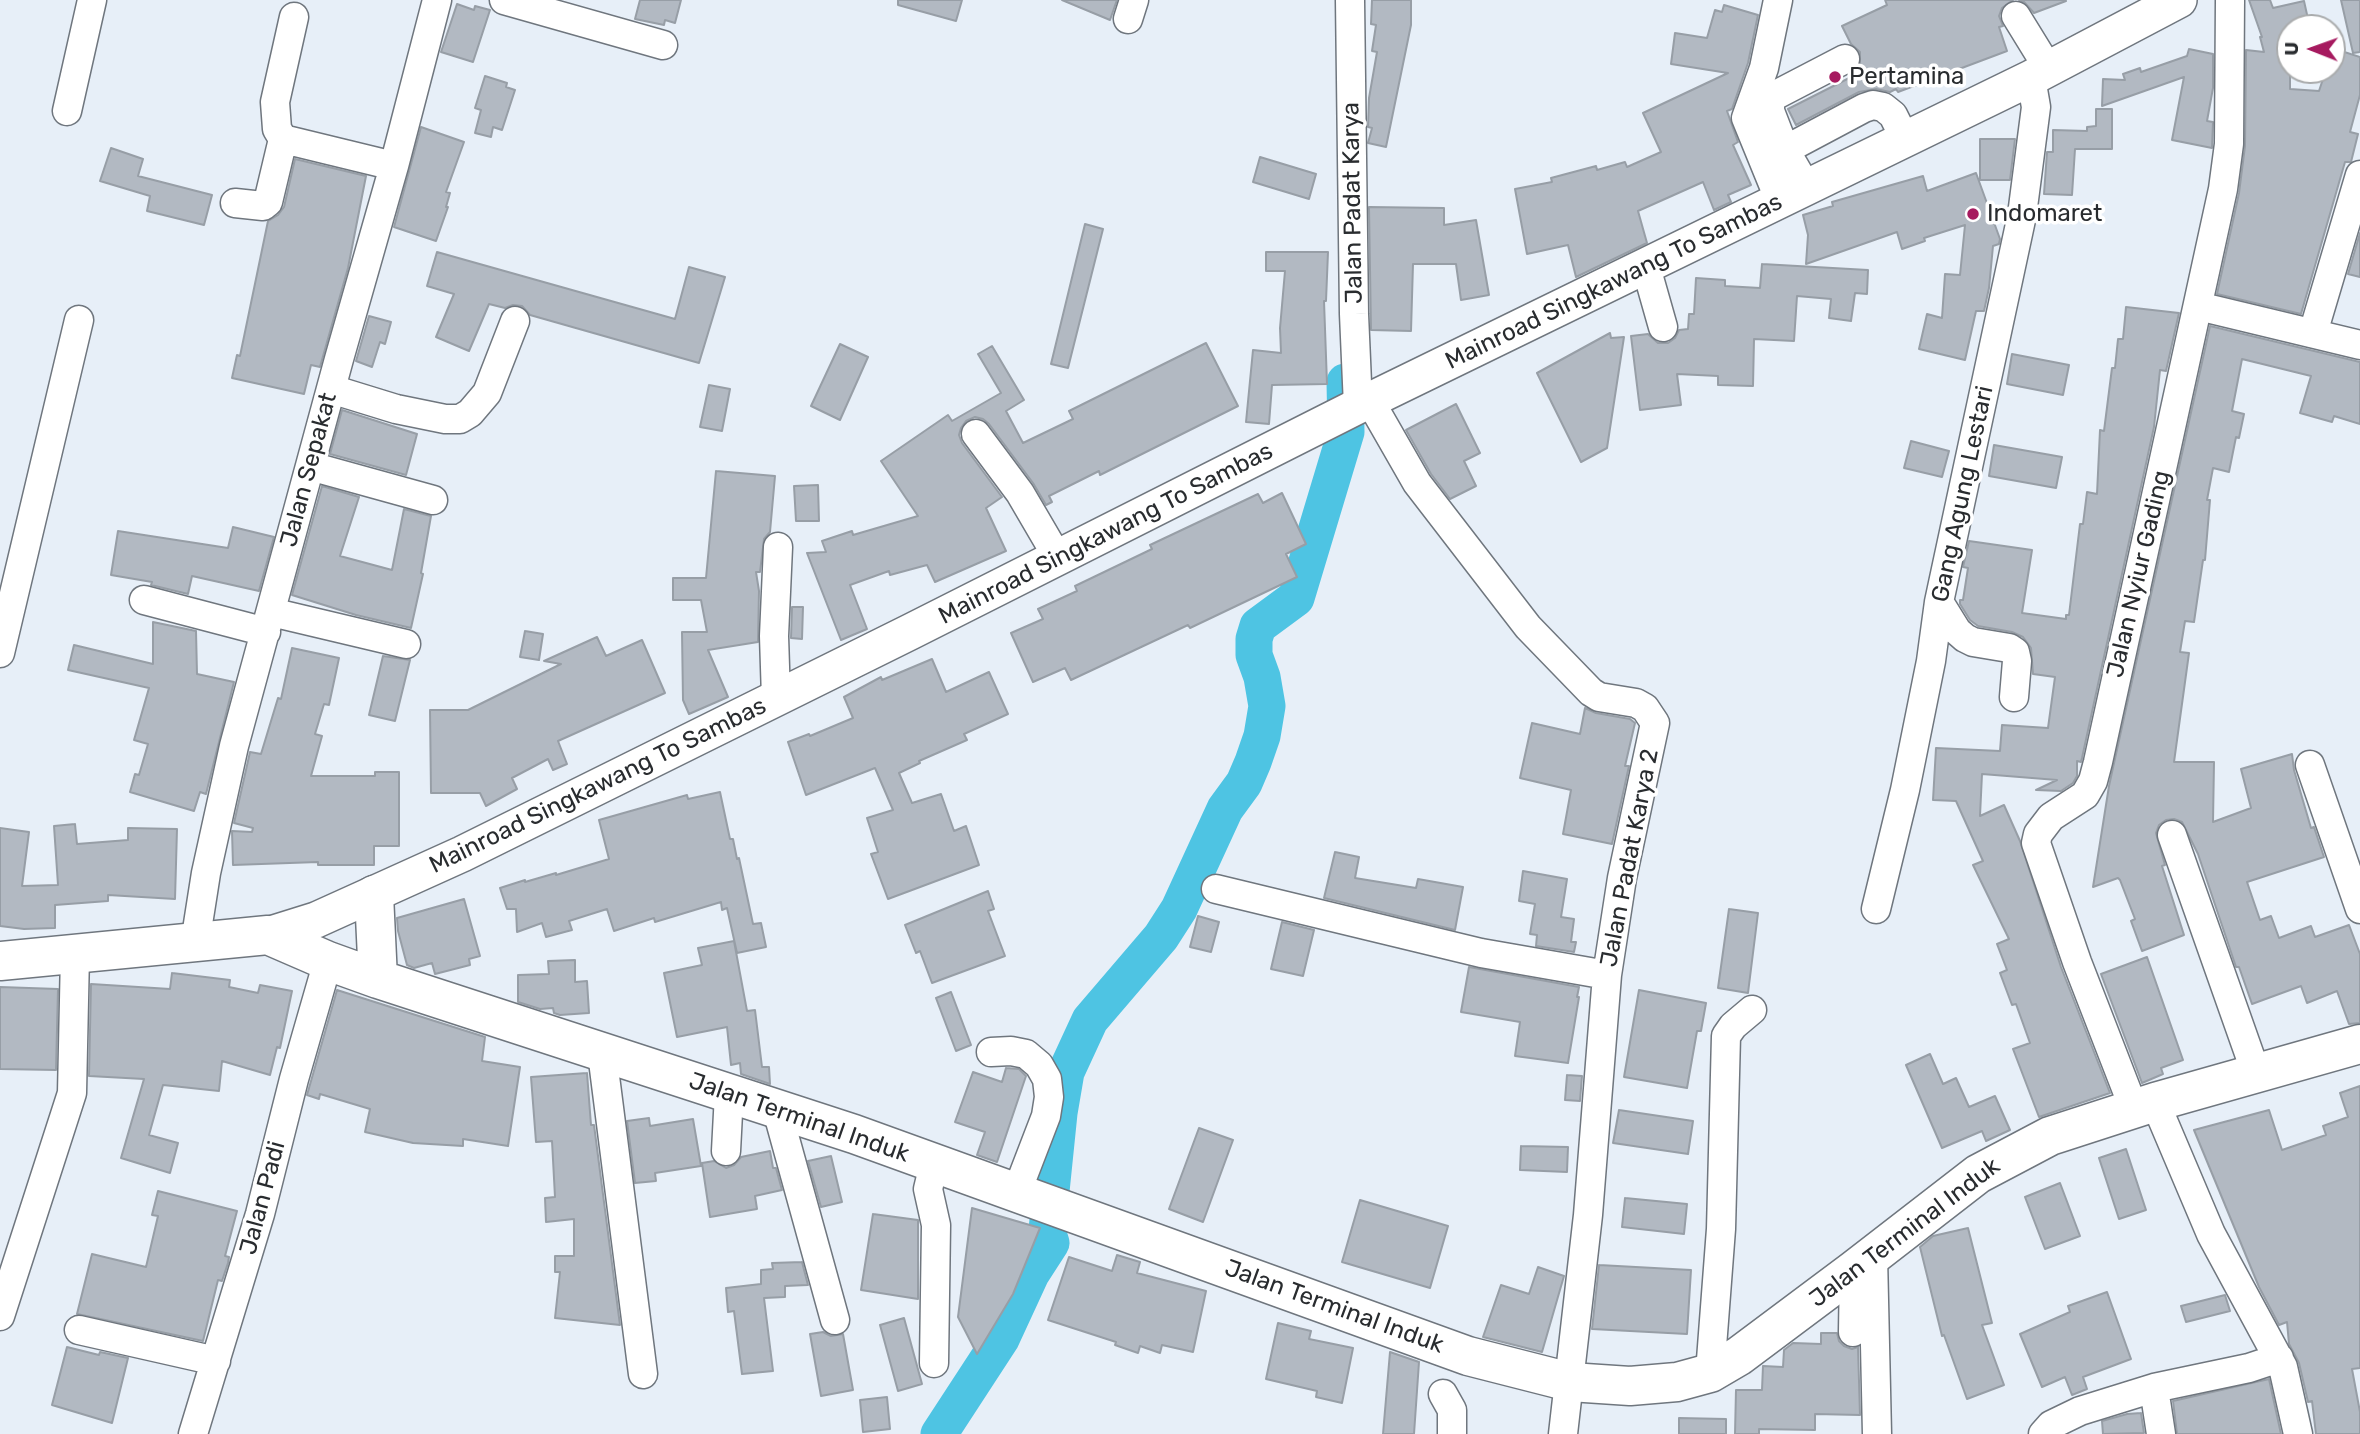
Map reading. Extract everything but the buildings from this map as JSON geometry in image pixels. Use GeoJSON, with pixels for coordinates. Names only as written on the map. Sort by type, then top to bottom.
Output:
{"type":"FeatureCollection","features":[{"type":"Feature","properties":{"kind":"highway"},"geometry":{"type":"LineString","coordinates":[[374,895],[378,979]]}},
{"type":"Feature","properties":{"kind":"highway","name":"Jalan Terminal Induk"},"geometry":{"type":"LineString","coordinates":[[268,935],[378,979],[934,1164],[1468,1356],[1570,1382],[1630,1386],[1677,1382],[1710,1373],[1739,1356],[1950,1194],[2004,1158],[2050,1136],[2360,1044]]}},
{"type":"Feature","properties":{"kind":"highway","name":"Mainroad Singkawang To Sambas"},"geometry":{"type":"LineString","coordinates":[[0,961],[268,935]]}},
{"type":"Feature","properties":{"kind":"main road","name":"Mainroad Singkawang To Sambas"},"geometry":{"type":"LineString","coordinates":[[268,935],[316,920],[462,854],[1354,408],[2039,73],[2179,0]]}},
{"type":"Feature","properties":{"kind":"street"},"geometry":{"type":"LineString","coordinates":[[67,111],[92,0]]}},
{"type":"Feature","properties":{"kind":"street","name":"Jalan Sepakat"},"geometry":{"type":"LineString","coordinates":[[195,943],[206,873],[234,746],[437,0]]}},
{"type":"Feature","properties":{"kind":"street"},"geometry":{"type":"LineString","coordinates":[[504,0],[663,45]]}},
{"type":"Feature","properties":{"kind":"street","name":"Jalan Padat Karya"},"geometry":{"type":"LineString","coordinates":[[1350,0],[1354,408]]}},
{"type":"Feature","properties":{"kind":"street"},"geometry":{"type":"LineString","coordinates":[[1778,0],[1764,68],[1746,118],[1793,194]]}},
{"type":"Feature","properties":{"kind":"street","name":"Jalan Nyiur Gading"},"geometry":{"type":"LineString","coordinates":[[2144,1106],[2077,962],[2036,843],[2038,834],[2051,817],[2085,795],[2096,772],[2223,189],[2229,144],[2230,0]]}},
{"type":"Feature","properties":{"kind":"street"},"geometry":{"type":"LineString","coordinates":[[2016,16],[2039,73]]}},
{"type":"Feature","properties":{"kind":"street"},"geometry":{"type":"LineString","coordinates":[[235,203],[263,206],[268,202],[283,139],[274,118],[275,103],[294,17]]}},
{"type":"Feature","properties":{"kind":"street"},"geometry":{"type":"LineString","coordinates":[[1793,194],[1785,150],[1770,111],[1770,98],[1846,58]]}},
{"type":"Feature","properties":{"kind":"street","name":"Gang Agung Lestari"},"geometry":{"type":"LineString","coordinates":[[1876,909],[1905,790],[1931,661],[1939,602],[2022,215],[2039,73]]}},
{"type":"Feature","properties":{"kind":"street"},"geometry":{"type":"LineString","coordinates":[[1785,150],[1873,105],[1884,107],[1893,115],[1905,139]]}},
{"type":"Feature","properties":{"kind":"street"},"geometry":{"type":"LineString","coordinates":[[283,139],[394,166]]}},
{"type":"Feature","properties":{"kind":"street"},"geometry":{"type":"LineString","coordinates":[[2313,333],[2355,216],[2360,175]]}},
{"type":"Feature","properties":{"kind":"street"},"geometry":{"type":"LineString","coordinates":[[1646,267],[1664,327]]}},
{"type":"Feature","properties":{"kind":"street"},"geometry":{"type":"LineString","coordinates":[[2198,306],[2360,345]]}},
{"type":"Feature","properties":{"kind":"street"},"geometry":{"type":"LineString","coordinates":[[0,653],[79,320]]}},
{"type":"Feature","properties":{"kind":"street"},"geometry":{"type":"LineString","coordinates":[[331,389],[397,409],[445,419],[460,419],[470,413],[488,393],[515,321]]}},
{"type":"Feature","properties":{"kind":"street","name":"Jalan Padat Karya 2"},"geometry":{"type":"LineString","coordinates":[[1354,408],[1417,483],[1528,627],[1591,692],[1599,697],[1636,703],[1645,708],[1655,723],[1625,864],[1607,975],[1588,1215],[1563,1434]]}},
{"type":"Feature","properties":{"kind":"street"},"geometry":{"type":"LineString","coordinates":[[976,434],[1020,493],[1058,558]]}},
{"type":"Feature","properties":{"kind":"street"},"geometry":{"type":"LineString","coordinates":[[310,466],[433,500]]}},
{"type":"Feature","properties":{"kind":"street"},"geometry":{"type":"LineString","coordinates":[[776,698],[774,636],[778,547]]}},
{"type":"Feature","properties":{"kind":"street"},"geometry":{"type":"LineString","coordinates":[[144,600],[406,644]]}},
{"type":"Feature","properties":{"kind":"street"},"geometry":{"type":"LineString","coordinates":[[1939,602],[1957,631],[1965,638],[1973,642],[2009,648],[2015,652],[2017,662],[2014,697]]}},
{"type":"Feature","properties":{"kind":"street"},"geometry":{"type":"LineString","coordinates":[[2311,765],[2360,909]]}},
{"type":"Feature","properties":{"kind":"street"},"geometry":{"type":"LineString","coordinates":[[2172,835],[2256,1073]]}},
{"type":"Feature","properties":{"kind":"street"},"geometry":{"type":"LineString","coordinates":[[1216,889],[1481,953],[1607,975]]}},
{"type":"Feature","properties":{"kind":"street"},"geometry":{"type":"LineString","coordinates":[[0,1316],[72,1093],[75,954]]}},
{"type":"Feature","properties":{"kind":"street","name":"Jalan Padi"},"geometry":{"type":"LineString","coordinates":[[193,1434],[260,1214],[294,1079],[328,961]]}},
{"type":"Feature","properties":{"kind":"street"},"geometry":{"type":"LineString","coordinates":[[1710,1373],[1721,1229],[1726,1036],[1733,1026],[1752,1010]]}},
{"type":"Feature","properties":{"kind":"street"},"geometry":{"type":"LineString","coordinates":[[991,1052],[1011,1051],[1026,1054],[1039,1065],[1047,1079],[1049,1097],[1031,1199]]}},
{"type":"Feature","properties":{"kind":"street"},"geometry":{"type":"LineString","coordinates":[[602,1053],[643,1374]]}},
{"type":"Feature","properties":{"kind":"street"},"geometry":{"type":"LineString","coordinates":[[726,1151],[729,1094]]}},
{"type":"Feature","properties":{"kind":"street"},"geometry":{"type":"LineString","coordinates":[[2144,1106],[2279,1358],[2298,1434]]}},
{"type":"Feature","properties":{"kind":"street"},"geometry":{"type":"LineString","coordinates":[[777,1110],[835,1320]]}},
{"type":"Feature","properties":{"kind":"street"},"geometry":{"type":"LineString","coordinates":[[933,1363],[936,1225],[928,1189],[934,1164]]}},
{"type":"Feature","properties":{"kind":"street"},"geometry":{"type":"LineString","coordinates":[[1853,1332],[1863,1263]]}},
{"type":"Feature","properties":{"kind":"street"},"geometry":{"type":"LineString","coordinates":[[1863,1263],[1877,1434]]}},
{"type":"Feature","properties":{"kind":"street"},"geometry":{"type":"LineString","coordinates":[[79,1330],[216,1361]]}},
{"type":"Feature","properties":{"kind":"street"},"geometry":{"type":"LineString","coordinates":[[2043,1434],[2051,1425],[2080,1411],[2154,1388],[2249,1368],[2279,1358]]}},
{"type":"Feature","properties":{"kind":"street"},"geometry":{"type":"LineString","coordinates":[[2154,1388],[2161,1434]]}},
{"type":"Feature","properties":{"kind":"street"},"geometry":{"type":"LineString","coordinates":[[1443,1394],[1452,1410],[1452,1434]]}},
{"type":"Feature","properties":{"kind":"waterway"},"geometry":{"type":"LineString","coordinates":[[939,1434],[1001,1339],[1031,1274],[1051,1243],[1047,1230],[1066,1072],[1090,1020],[1161,937],[1179,909],[1225,809],[1244,783],[1253,762],[1262,736],[1267,706],[1262,677],[1254,655],[1254,639],[1258,626],[1296,598],[1346,432],[1345,382]]}},
{"type":"Feature","properties":{"kind":"place","name":"Pertamina"},"geometry":{"type":"Point","coordinates":[1835,77]}},
{"type":"Feature","properties":{"kind":"place","name":"Indomaret"},"geometry":{"type":"Point","coordinates":[1973,214]}}]}
